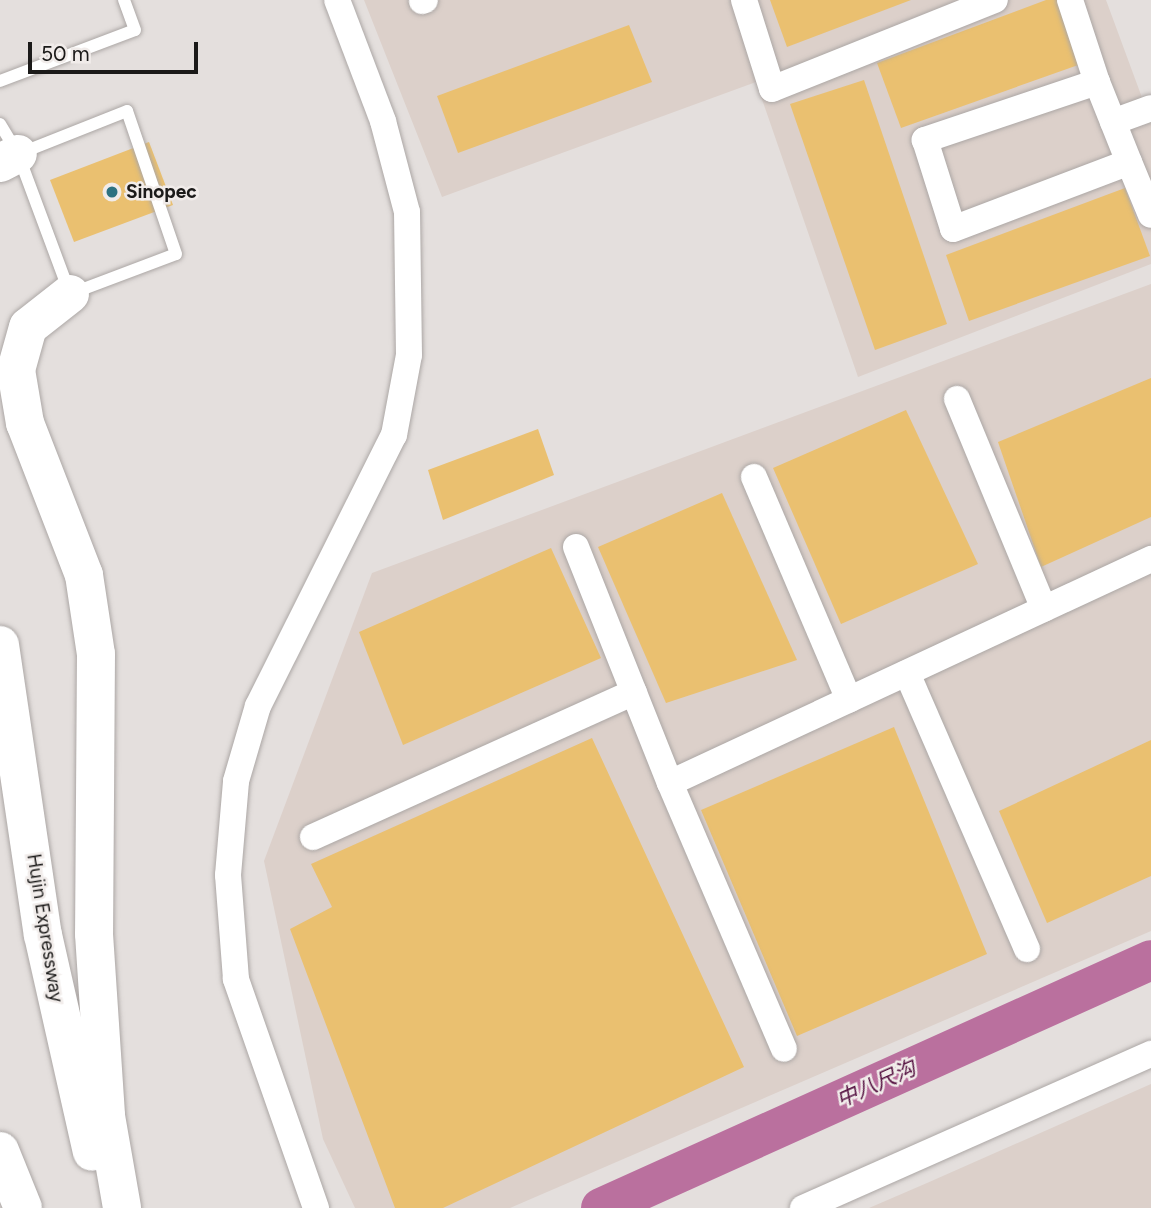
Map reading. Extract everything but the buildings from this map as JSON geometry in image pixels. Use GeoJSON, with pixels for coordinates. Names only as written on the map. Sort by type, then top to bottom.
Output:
{"type":"FeatureCollection","features":[{"type":"Feature","properties":{"kind":"highway"},"geometry":{"type":"LineString","coordinates":[[69,294],[28,327],[16,370],[25,423],[84,575],[96,654],[93,1116],[122,1208]]}},
{"type":"Feature","properties":{"kind":"highway","name":"Hujin Expressway"},"geometry":{"type":"LineString","coordinates":[[0,645],[43,935],[93,1116],[109,1208]]}},
{"type":"Feature","properties":{"kind":"highway"},"geometry":{"type":"LineString","coordinates":[[0,1151],[23,1208]]}},
{"type":"Feature","properties":{"kind":"street"},"geometry":{"type":"LineString","coordinates":[[316,1208],[236,979],[228,875],[236,781],[258,706],[394,435],[409,355],[407,212],[383,121],[337,0]]}},
{"type":"Feature","properties":{"kind":"street"},"geometry":{"type":"LineString","coordinates":[[744,0],[772,89],[995,0]]}},
{"type":"Feature","properties":{"kind":"street"},"geometry":{"type":"LineString","coordinates":[[1070,0],[1097,82],[1151,215]]}},
{"type":"Feature","properties":{"kind":"street"},"geometry":{"type":"LineString","coordinates":[[1097,82],[925,140],[953,229],[1129,162]]}},
{"type":"Feature","properties":{"kind":"street"},"geometry":{"type":"LineString","coordinates":[[1113,122],[1151,108]]}},
{"type":"Feature","properties":{"kind":"street"},"geometry":{"type":"LineString","coordinates":[[957,400],[1044,609]]}},
{"type":"Feature","properties":{"kind":"street"},"geometry":{"type":"LineString","coordinates":[[754,477],[849,700]]}},
{"type":"Feature","properties":{"kind":"street"},"geometry":{"type":"LineString","coordinates":[[576,547],[670,783],[784,1049]]}},
{"type":"Feature","properties":{"kind":"street"},"geometry":{"type":"LineString","coordinates":[[670,783],[1151,559]]}},
{"type":"Feature","properties":{"kind":"street"},"geometry":{"type":"LineString","coordinates":[[907,673],[1027,949]]}},
{"type":"Feature","properties":{"kind":"street"},"geometry":{"type":"LineString","coordinates":[[313,837],[634,692]]}},
{"type":"Feature","properties":{"kind":"street"},"geometry":{"type":"LineString","coordinates":[[803,1208],[1151,1054]]}},
{"type":"Feature","properties":{"kind":"lane"},"geometry":{"type":"LineString","coordinates":[[0,81],[135,30],[124,0]]}},
{"type":"Feature","properties":{"kind":"lane"},"geometry":{"type":"LineString","coordinates":[[127,111],[176,254],[69,294],[6,147],[127,111]]}},
{"type":"Feature","properties":{"kind":"shaded area"},"geometry":{"type":"Polygon","coordinates":[[[364,0],[1106,0],[1151,122],[1151,264],[858,377],[756,82],[442,197],[364,0]]]}},
{"type":"Feature","properties":{"kind":"shaded area"},"geometry":{"type":"Polygon","coordinates":[[[1151,284],[1151,931],[510,1208],[355,1208],[323,1139],[264,861],[372,573],[1151,284]]]}},
{"type":"Feature","properties":{"kind":"shaded area"},"geometry":{"type":"Polygon","coordinates":[[[1151,1084],[1151,1208],[869,1208],[927,1183],[1151,1084]]]}},
{"type":"Feature","properties":{"kind":"waterway","name":"中八尺沟"},"geometry":{"type":"LineString","coordinates":[[601,1208],[1151,960]]}},
{"type":"Feature","properties":{"kind":"place","name":"Sinopec"},"geometry":{"type":"Point","coordinates":[112,192]}}]}
